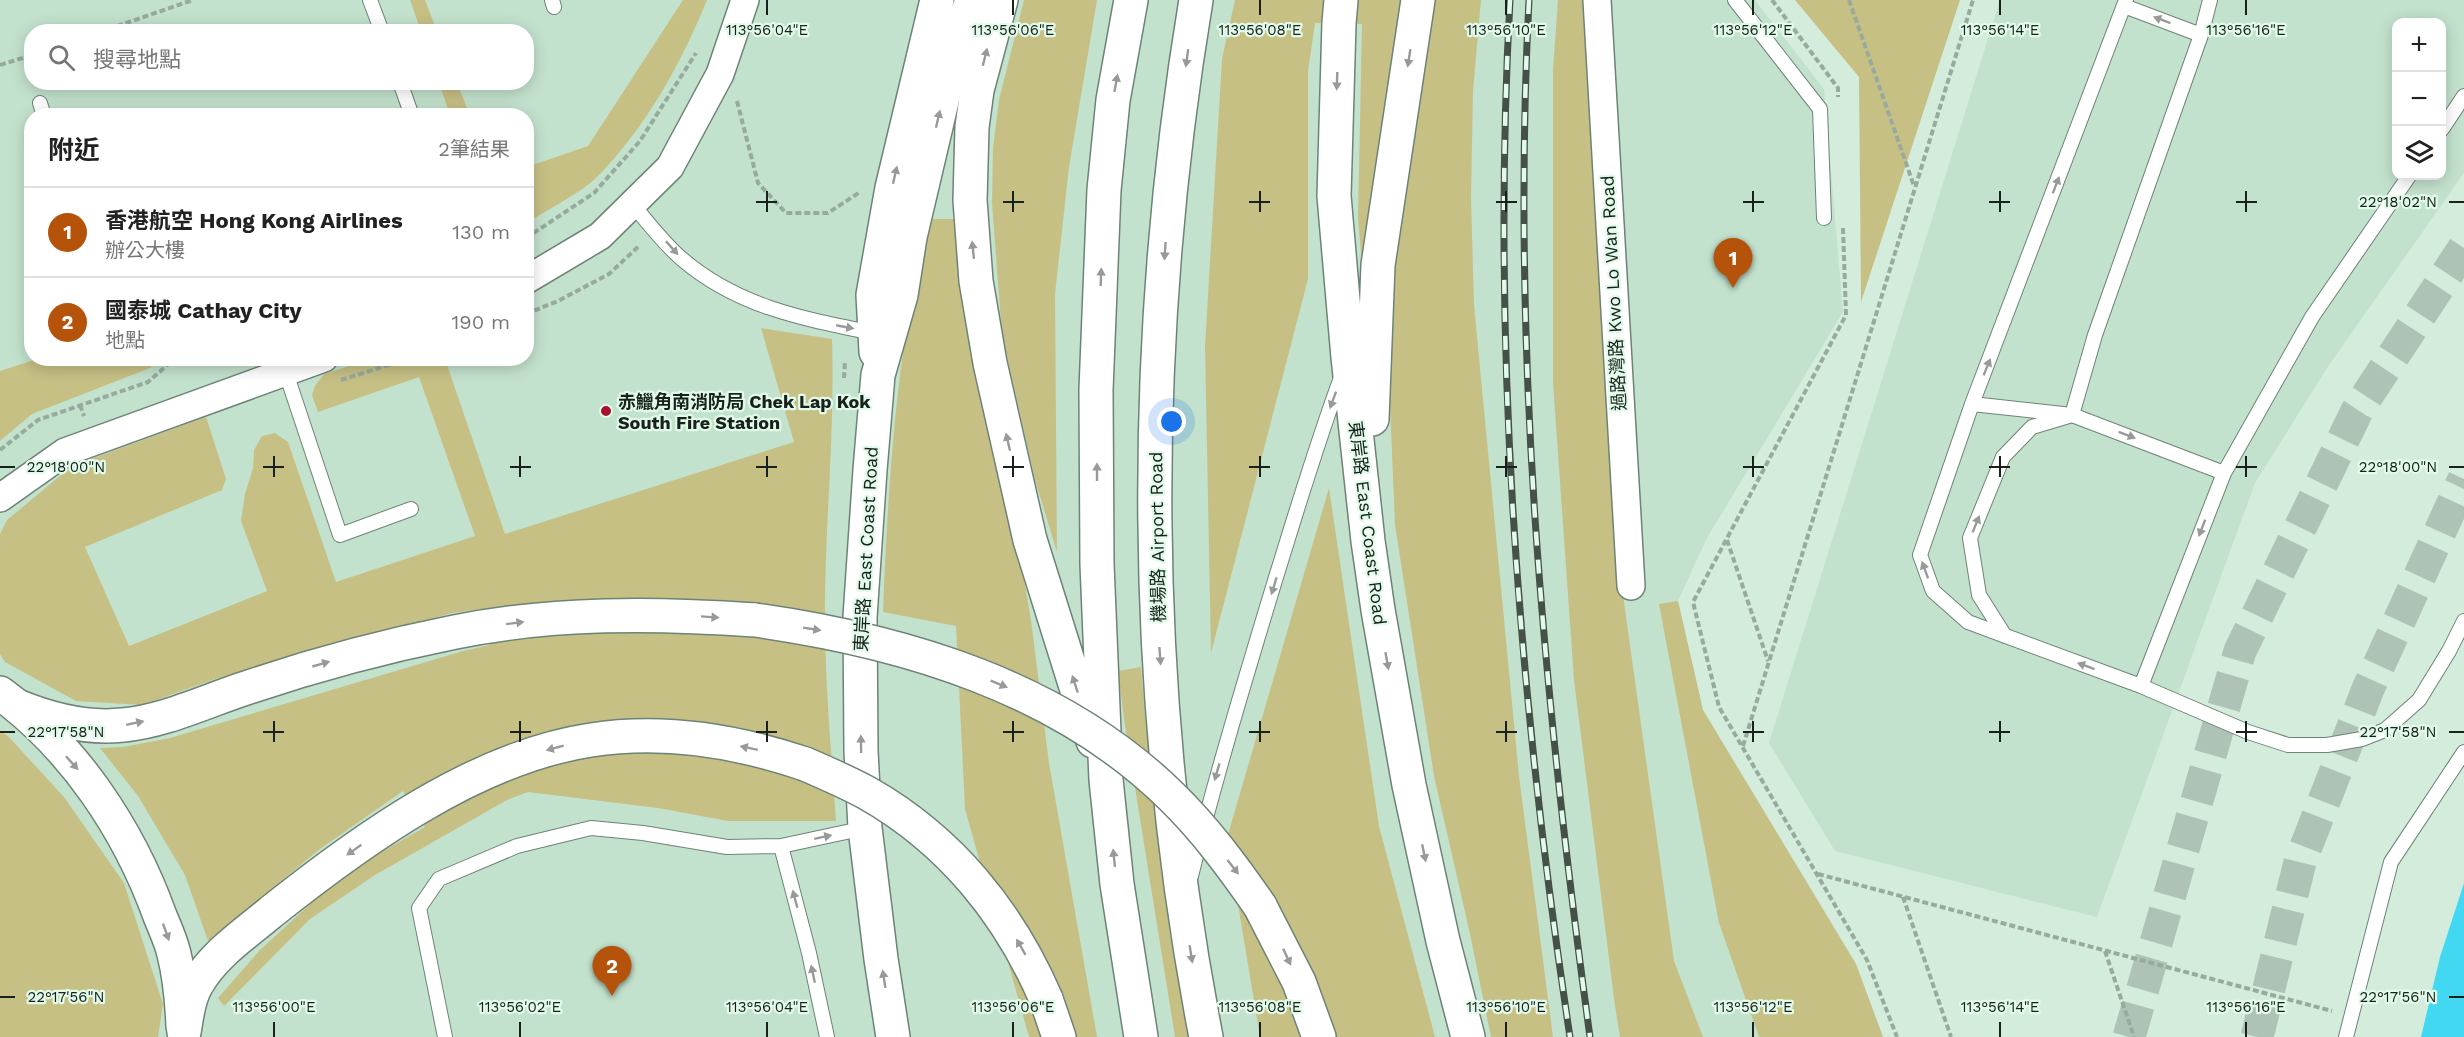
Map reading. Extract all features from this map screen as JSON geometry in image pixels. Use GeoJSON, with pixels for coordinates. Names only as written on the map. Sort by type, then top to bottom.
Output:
{"type":"FeatureCollection","features":[{"type":"Feature","properties":{"kind":"main road"},"geometry":{"type":"LineString","coordinates":[[882,334],[873,295],[892,188],[938,0]]}},
{"type":"Feature","properties":{"kind":"main road","name":"東岸路 East Coast Road"},"geometry":{"type":"LineString","coordinates":[[893,1037],[880,959],[866,828],[861,751],[860,616],[878,375],[882,334],[901,295],[910,237],[950,67],[972,0]]}},
{"type":"Feature","properties":{"kind":"main road"},"geometry":{"type":"LineString","coordinates":[[1000,0],[977,90],[972,127],[970,200],[976,281],[990,363],[1032,549],[1106,780]]}},
{"type":"Feature","properties":{"kind":"main road"},"geometry":{"type":"LineString","coordinates":[[1131,0],[1113,100],[1104,190],[1097,378],[1097,564],[1106,780],[1117,884],[1141,1037]]}},
{"type":"Feature","properties":{"kind":"main road","name":"機場路 Airport Road"},"geometry":{"type":"LineString","coordinates":[[1196,0],[1175,145],[1166,235],[1155,424],[1159,646],[1165,740],[1183,906],[1206,1037]]}},
{"type":"Feature","properties":{"kind":"main road"},"geometry":{"type":"LineString","coordinates":[[1368,541],[1378,265],[1418,0]]}},
{"type":"Feature","properties":{"kind":"main road","name":"東岸路 East Coast Road"},"geometry":{"type":"LineString","coordinates":[[1340,11],[1334,196],[1348,357],[1368,541],[1409,785],[1443,941],[1468,1037]]}},
{"type":"Feature","properties":{"kind":"main road"},"geometry":{"type":"LineString","coordinates":[[8,700],[69,723],[124,725],[178,712],[319,665],[386,647],[458,631],[602,616],[651,615],[754,620],[830,632],[914,653],[963,669],[1054,711],[1107,745],[1170,795],[1200,826],[1235,869],[1260,906],[1299,982],[1319,1037]]}},
{"type":"Feature","properties":{"kind":"main road"},"geometry":{"type":"LineString","coordinates":[[8,700],[44,731],[81,772],[121,830],[151,891],[174,952],[182,992],[183,1034]]}},
{"type":"Feature","properties":{"kind":"main road"},"geometry":{"type":"LineString","coordinates":[[183,1034],[196,985],[210,965],[227,948],[300,889],[403,818],[462,784],[530,754],[591,740],[666,737],[709,741],[771,753],[805,764],[858,788],[927,834],[982,889],[1005,921],[1033,969],[1059,1037]]}},
{"type":"Feature","properties":{"kind":"street"},"geometry":{"type":"LineString","coordinates":[[534,275],[600,236],[670,167],[720,74],[746,0]]}},
{"type":"Feature","properties":{"kind":"street","name":"過路灣路 Kwo Lo Wan Road"},"geometry":{"type":"LineString","coordinates":[[1597,0],[1631,586]]}},
{"type":"Feature","properties":{"kind":"street"},"geometry":{"type":"LineString","coordinates":[[0,498],[65,452],[304,366]]}},
{"type":"Feature","properties":{"kind":"lane"},"geometry":{"type":"LineString","coordinates":[[370,0],[379,24]]}},
{"type":"Feature","properties":{"kind":"lane"},"geometry":{"type":"LineString","coordinates":[[1735,0],[1820,109],[1824,218]]}},
{"type":"Feature","properties":{"kind":"lane"},"geometry":{"type":"LineString","coordinates":[[2072,415],[2095,335],[2201,35],[2210,0]]}},
{"type":"Feature","properties":{"kind":"lane"},"geometry":{"type":"LineString","coordinates":[[2201,35],[2125,3],[1972,404],[1920,555],[1933,591],[1968,622],[2141,686],[2248,732],[2288,745],[2327,745],[2362,739],[2385,730],[2418,700],[2449,651],[2464,621]]}},
{"type":"Feature","properties":{"kind":"lane"},"geometry":{"type":"LineString","coordinates":[[403,90],[409,108]]}},
{"type":"Feature","properties":{"kind":"lane"},"geometry":{"type":"LineString","coordinates":[[2444,126],[2464,96]]}},
{"type":"Feature","properties":{"kind":"lane"},"geometry":{"type":"LineString","coordinates":[[2141,686],[2224,474],[2312,316],[2406,180]]}},
{"type":"Feature","properties":{"kind":"lane"},"geometry":{"type":"LineString","coordinates":[[632,204],[682,259],[735,295],[794,317],[882,334]]}},
{"type":"Feature","properties":{"kind":"lane"},"geometry":{"type":"LineString","coordinates":[[1183,906],[1215,781],[1245,681],[1322,430],[1378,265]]}},
{"type":"Feature","properties":{"kind":"lane"},"geometry":{"type":"LineString","coordinates":[[286,373],[340,536],[411,509]]}},
{"type":"Feature","properties":{"kind":"lane"},"geometry":{"type":"LineString","coordinates":[[1972,404],[2072,415],[2224,474]]}},
{"type":"Feature","properties":{"kind":"lane"},"geometry":{"type":"LineString","coordinates":[[2005,636],[1979,595],[1970,538],[2003,457],[2032,427],[2072,415]]}},
{"type":"Feature","properties":{"kind":"lane"},"geometry":{"type":"LineString","coordinates":[[2346,1037],[2391,862],[2464,752]]}},
{"type":"Feature","properties":{"kind":"lane"},"geometry":{"type":"LineString","coordinates":[[445,1037],[418,909],[439,879],[518,846],[591,828],[643,833],[728,848],[781,846],[866,828]]}},
{"type":"Feature","properties":{"kind":"lane"},"geometry":{"type":"LineString","coordinates":[[781,846],[809,953],[827,1037]]}},
{"type":"Feature","properties":{"kind":"path"},"geometry":{"type":"LineString","coordinates":[[123,24],[193,0]]}},
{"type":"Feature","properties":{"kind":"path"},"geometry":{"type":"LineString","coordinates":[[1772,0],[1838,88],[1838,100]]}},
{"type":"Feature","properties":{"kind":"path"},"geometry":{"type":"LineString","coordinates":[[1849,0],[1914,188]]}},
{"type":"Feature","properties":{"kind":"path"},"geometry":{"type":"LineString","coordinates":[[1743,746],[1973,0]]}},
{"type":"Feature","properties":{"kind":"path"},"geometry":{"type":"LineString","coordinates":[[534,233],[594,193],[640,141],[696,53],[699,43]]}},
{"type":"Feature","properties":{"kind":"path"},"geometry":{"type":"LineString","coordinates":[[0,65],[24,58]]}},
{"type":"Feature","properties":{"kind":"path"},"geometry":{"type":"LineString","coordinates":[[735,94],[758,183],[786,213],[828,213],[864,189]]}},
{"type":"Feature","properties":{"kind":"path"},"geometry":{"type":"LineString","coordinates":[[1843,219],[1846,315],[1693,602],[1719,707],[1867,960],[1897,1037]]}},
{"type":"Feature","properties":{"kind":"path"},"geometry":{"type":"LineString","coordinates":[[534,311],[558,301],[609,274],[656,231]]}},
{"type":"Feature","properties":{"kind":"path"},"geometry":{"type":"LineString","coordinates":[[0,450],[38,420],[148,382],[166,366]]}},
{"type":"Feature","properties":{"kind":"path"},"geometry":{"type":"LineString","coordinates":[[1726,539],[1769,661]]}},
{"type":"Feature","properties":{"kind":"path"},"geometry":{"type":"LineString","coordinates":[[1817,874],[2351,1016]]}},
{"type":"Feature","properties":{"kind":"path"},"geometry":{"type":"LineString","coordinates":[[1903,897],[1951,1037]]}},
{"type":"Feature","properties":{"kind":"path"},"geometry":{"type":"LineString","coordinates":[[2104,950],[2134,1037]]}},
{"type":"Feature","properties":{"kind":"shaded area"},"geometry":{"type":"Polygon","coordinates":[[[0,0],[1755,0],[1824,89],[1843,312],[1707,538],[1678,601],[1703,710],[1856,964],[1883,1037],[0,1037],[0,0]]]}},
{"type":"Feature","properties":{"kind":"shaded area"},"geometry":{"type":"Polygon","coordinates":[[[410,0],[425,0],[434,24],[419,24],[410,0]]]}},
{"type":"Feature","properties":{"kind":"shaded area"},"geometry":{"type":"Polygon","coordinates":[[[683,0],[707,0],[673,72],[630,139],[590,183],[534,219],[534,165],[588,146],[683,0]]]}},
{"type":"Feature","properties":{"kind":"shaded area"},"geometry":{"type":"Polygon","coordinates":[[[1024,0],[1097,0],[1069,167],[1055,294],[1057,552],[1035,480],[1002,335],[992,203],[993,148],[999,100],[1024,0]]]}},
{"type":"Feature","properties":{"kind":"shaded area"},"geometry":{"type":"Polygon","coordinates":[[[1235,0],[1414,0],[1362,265],[1358,218],[1362,24],[1315,23],[1308,71],[1308,279],[1211,653],[1205,346],[1222,59],[1235,0]]]}},
{"type":"Feature","properties":{"kind":"shaded area"},"geometry":{"type":"Polygon","coordinates":[[[1436,0],[1481,0],[1473,91],[1471,198],[1474,305],[1519,776],[1553,1037],[1491,1037],[1434,776],[1395,525],[1387,333],[1398,184],[1436,0]]]}},
{"type":"Feature","properties":{"kind":"shaded area"},"geometry":{"type":"Polygon","coordinates":[[[1558,0],[1592,0],[1614,530],[1674,961],[1703,1037],[1620,1037],[1615,1006],[1574,680],[1553,383],[1553,69],[1558,0]]]}},
{"type":"Feature","properties":{"kind":"shaded area"},"geometry":{"type":"Polygon","coordinates":[[[1795,0],[1960,0],[1861,302],[1859,77],[1795,0]]]}},
{"type":"Feature","properties":{"kind":"shaded area"},"geometry":{"type":"Polygon","coordinates":[[[2000,0],[2464,0],[2464,173],[2329,365],[2255,483],[2097,917],[1835,851],[1769,743],[2000,0]]]}},
{"type":"Feature","properties":{"kind":"shaded area"},"geometry":{"type":"Polygon","coordinates":[[[441,90],[460,90],[467,108],[448,108],[441,90]]]}},
{"type":"Feature","properties":{"kind":"shaded area"},"geometry":{"type":"Polygon","coordinates":[[[927,219],[963,219],[1031,620],[1049,763],[1097,1037],[1029,1037],[965,809],[956,626],[883,612],[891,464],[901,365],[927,219]]]}},
{"type":"Feature","properties":{"kind":"shaded area"},"geometry":{"type":"Polygon","coordinates":[[[761,328],[832,339],[825,626],[836,821],[728,821],[658,808],[528,792],[507,800],[375,875],[310,919],[224,1006],[218,998],[260,950],[343,874],[425,827],[403,791],[320,849],[208,941],[185,875],[138,796],[100,748],[123,747],[170,738],[490,645],[484,609],[452,613],[218,678],[142,705],[76,701],[5,662],[0,654],[0,534],[7,520],[72,466],[206,417],[226,479],[222,490],[85,547],[129,646],[267,591],[241,521],[245,494],[253,468],[254,450],[262,436],[275,433],[288,442],[336,582],[475,536],[419,377],[318,412],[312,395],[315,386],[324,374],[350,366],[447,366],[505,534],[794,442],[761,328]]]}},
{"type":"Feature","properties":{"kind":"shaded area"},"geometry":{"type":"Polygon","coordinates":[[[24,363],[24,366],[152,366],[32,414],[0,441],[0,371],[24,363]]]}},
{"type":"Feature","properties":{"kind":"shaded area"},"geometry":{"type":"Polygon","coordinates":[[[1329,488],[1379,826],[1435,1037],[1260,1037],[1227,838],[1329,488]]]}},
{"type":"Feature","properties":{"kind":"shaded area"},"geometry":{"type":"Polygon","coordinates":[[[1678,601],[1703,710],[1856,964],[1883,1037],[1759,1037],[1719,923],[1659,604],[1678,601]]]}},
{"type":"Feature","properties":{"kind":"shaded area"},"geometry":{"type":"Polygon","coordinates":[[[1141,667],[1169,899],[1193,1037],[1175,1037],[1124,719],[1118,671],[1141,667]]]}},
{"type":"Feature","properties":{"kind":"shaded area"},"geometry":{"type":"Polygon","coordinates":[[[0,731],[8,736],[64,797],[124,883],[163,1004],[158,1037],[0,1037],[0,731]]]}},
{"type":"Feature","properties":{"kind":"water"},"geometry":{"type":"Polygon","coordinates":[[[2464,883],[2464,1037],[2421,1037],[2440,957],[2464,883]]]}},
{"type":"Feature","properties":{"kind":"tunnel"},"geometry":{"type":"LineString","coordinates":[[2129,1037],[2240,651],[2357,411],[2464,248]]}},
{"type":"Feature","properties":{"kind":"tunnel"},"geometry":{"type":"LineString","coordinates":[[2257,1037],[2300,862],[2368,689],[2464,479]]}},
{"type":"Feature","properties":{"kind":"railway"},"geometry":{"type":"LineString","coordinates":[[1510,0],[1505,130],[1504,260],[1513,520],[1536,779],[1570,1037]]}},
{"type":"Feature","properties":{"kind":"railway"},"geometry":{"type":"LineString","coordinates":[[1529,0],[1524,260],[1535,520],[1558,779],[1590,1037]]}},
{"type":"Feature","properties":{"kind":"place","name":"香港航空 Hong Kong Airlines"},"geometry":{"type":"Point","coordinates":[1733,288]}},
{"type":"Feature","properties":{"kind":"place","name":"赤鱲角南消防局 Chek Lap Kok South Fire Station"},"geometry":{"type":"Point","coordinates":[606,411]}},
{"type":"Feature","properties":{"kind":"place","name":"國泰城 Cathay City"},"geometry":{"type":"Point","coordinates":[612,996]}}]}
